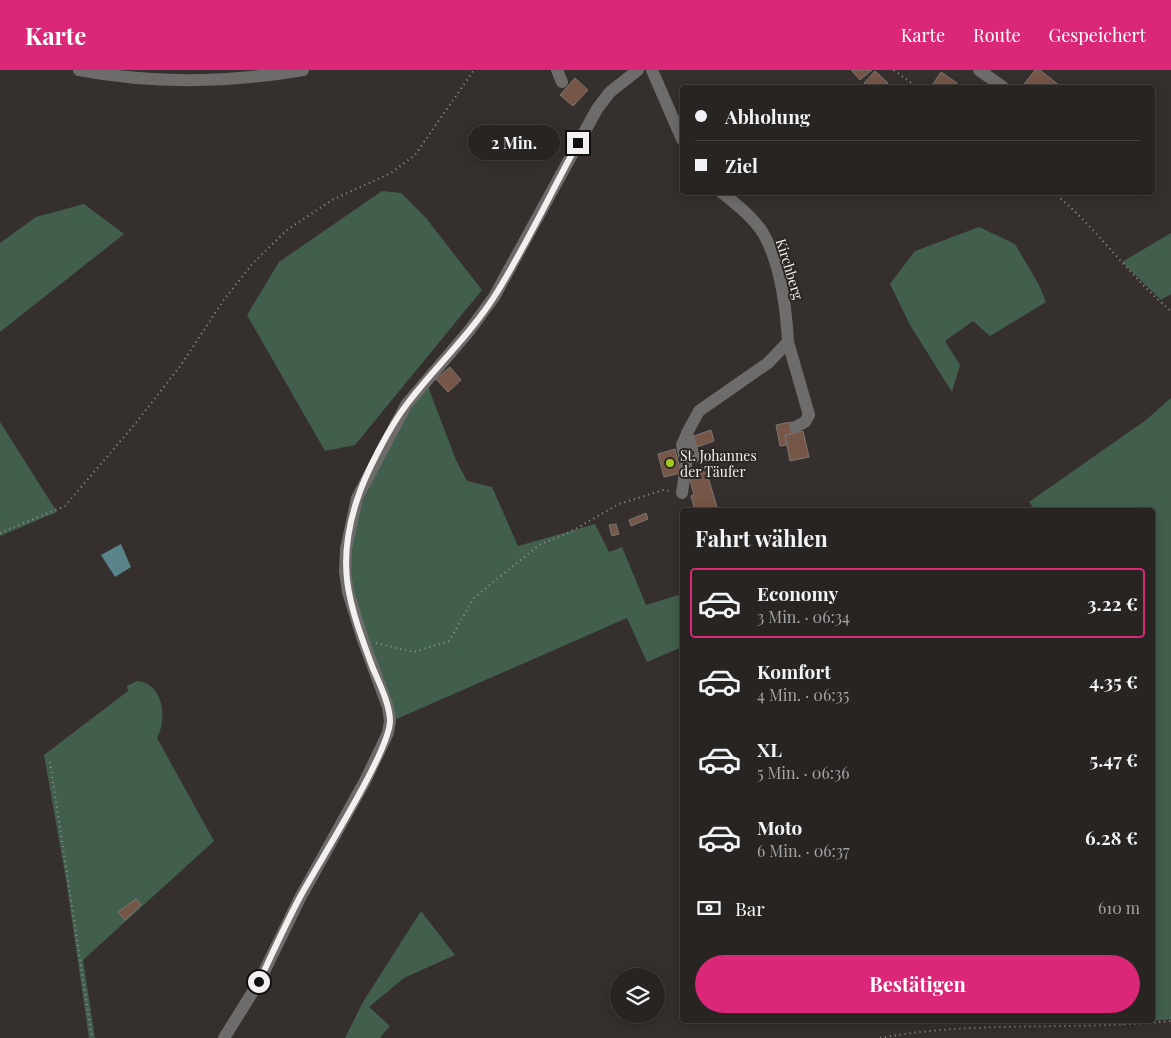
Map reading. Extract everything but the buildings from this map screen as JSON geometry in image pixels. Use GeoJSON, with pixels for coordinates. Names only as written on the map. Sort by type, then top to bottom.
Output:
{"type":"FeatureCollection","features":[{"type":"Feature","properties":{"kind":"street"},"geometry":{"type":"LineString","coordinates":[[79,70],[142,79],[208,80],[238,79],[302,70]]}},
{"type":"Feature","properties":{"kind":"street"},"geometry":{"type":"LineString","coordinates":[[224,1038],[259,982],[300,898],[365,781],[388,733],[390,721],[388,708],[363,640],[348,592],[345,572],[346,548],[357,498],[372,466],[406,405],[469,331],[494,297],[597,109],[610,92],[638,70]]}},
{"type":"Feature","properties":{"kind":"street"},"geometry":{"type":"LineString","coordinates":[[652,70],[680,134]]}},
{"type":"Feature","properties":{"kind":"street"},"geometry":{"type":"LineString","coordinates":[[979,70],[1000,85]]}},
{"type":"Feature","properties":{"kind":"street","name":"Kirchberg"},"geometry":{"type":"LineString","coordinates":[[724,195],[742,210],[762,233],[774,260],[786,309],[788,342],[809,415],[805,422],[795,427]]}},
{"type":"Feature","properties":{"kind":"street"},"geometry":{"type":"LineString","coordinates":[[682,493],[686,465],[682,445],[699,411],[768,363],[788,342]]}},
{"type":"Feature","properties":{"kind":"street"},"geometry":{"type":"LineString","coordinates":[[687,434],[694,457]]}},
{"type":"Feature","properties":{"kind":"path"},"geometry":{"type":"LineString","coordinates":[[0,533],[65,506],[135,424],[181,365],[223,301],[253,263],[294,225],[332,200],[391,173],[415,154],[474,70]]}},
{"type":"Feature","properties":{"kind":"path"},"geometry":{"type":"LineString","coordinates":[[894,70],[914,85]]}},
{"type":"Feature","properties":{"kind":"path"},"geometry":{"type":"LineString","coordinates":[[1056,195],[1090,225],[1114,254],[1171,311]]}},
{"type":"Feature","properties":{"kind":"path"},"geometry":{"type":"LineString","coordinates":[[363,640],[414,652],[449,641],[474,598],[539,545],[570,532],[619,504],[663,490],[682,493]]}},
{"type":"Feature","properties":{"kind":"path"},"geometry":{"type":"LineString","coordinates":[[50,762],[92,1038]]}},
{"type":"Feature","properties":{"kind":"path"},"geometry":{"type":"LineString","coordinates":[[1155,1023],[1171,1021]]}},
{"type":"Feature","properties":{"kind":"path"},"geometry":{"type":"LineString","coordinates":[[880,1038],[956,1029],[1125,1026],[1153,1023]]}},
{"type":"Feature","properties":{"kind":"green space"},"geometry":{"type":"Polygon","coordinates":[[[382,191],[401,193],[426,218],[482,290],[355,445],[325,451],[247,315],[279,262],[382,191]]]}},
{"type":"Feature","properties":{"kind":"green space"},"geometry":{"type":"Polygon","coordinates":[[[84,204],[124,234],[0,332],[0,243],[36,217],[84,204]]]}},
{"type":"Feature","properties":{"kind":"green space"},"geometry":{"type":"Polygon","coordinates":[[[979,227],[1015,244],[1039,285],[1046,302],[990,336],[973,321],[945,341],[960,365],[952,392],[910,325],[890,284],[915,251],[979,227]]]}},
{"type":"Feature","properties":{"kind":"green space"},"geometry":{"type":"Polygon","coordinates":[[[1171,233],[1171,294],[1161,300],[1122,262],[1171,233]]]}},
{"type":"Feature","properties":{"kind":"green space"},"geometry":{"type":"Polygon","coordinates":[[[427,384],[456,460],[467,481],[492,487],[518,546],[595,524],[609,552],[622,547],[646,605],[680,595],[680,648],[647,662],[627,618],[392,721],[347,572],[352,526],[390,437],[427,384]]]}},
{"type":"Feature","properties":{"kind":"green space"},"geometry":{"type":"Polygon","coordinates":[[[1171,398],[1171,1019],[1155,1021],[1155,508],[1034,508],[1029,502],[1146,420],[1171,398]]]}},
{"type":"Feature","properties":{"kind":"green space"},"geometry":{"type":"Polygon","coordinates":[[[0,422],[57,512],[0,536],[0,422]]]}},
{"type":"Feature","properties":{"kind":"green space"},"geometry":{"type":"Polygon","coordinates":[[[137,681],[146,683],[158,695],[161,703],[162,721],[157,738],[214,841],[83,960],[95,1038],[89,1038],[66,879],[44,755],[128,691],[127,686],[137,681]]]}},
{"type":"Feature","properties":{"kind":"green space"},"geometry":{"type":"Polygon","coordinates":[[[421,911],[455,955],[404,978],[369,1007],[390,1026],[380,1038],[345,1038],[363,1002],[421,911]]]}},
{"type":"Feature","properties":{"kind":"water"},"geometry":{"type":"Polygon","coordinates":[[[121,544],[131,567],[115,577],[101,555],[121,544]]]}},
{"type":"Feature","properties":{"kind":"place","name":"St. Johannes der Täufer"},"geometry":{"type":"Point","coordinates":[670,463]}},
{"type":"Feature","properties":{"kind":"route"},"geometry":{"type":"LineString","coordinates":[[259,982],[300,898],[365,781],[382,749],[388,733],[390,721],[388,708],[363,640],[348,592],[345,572],[346,548],[357,498],[372,466],[406,405],[469,331],[494,297],[578,143]]}}]}
